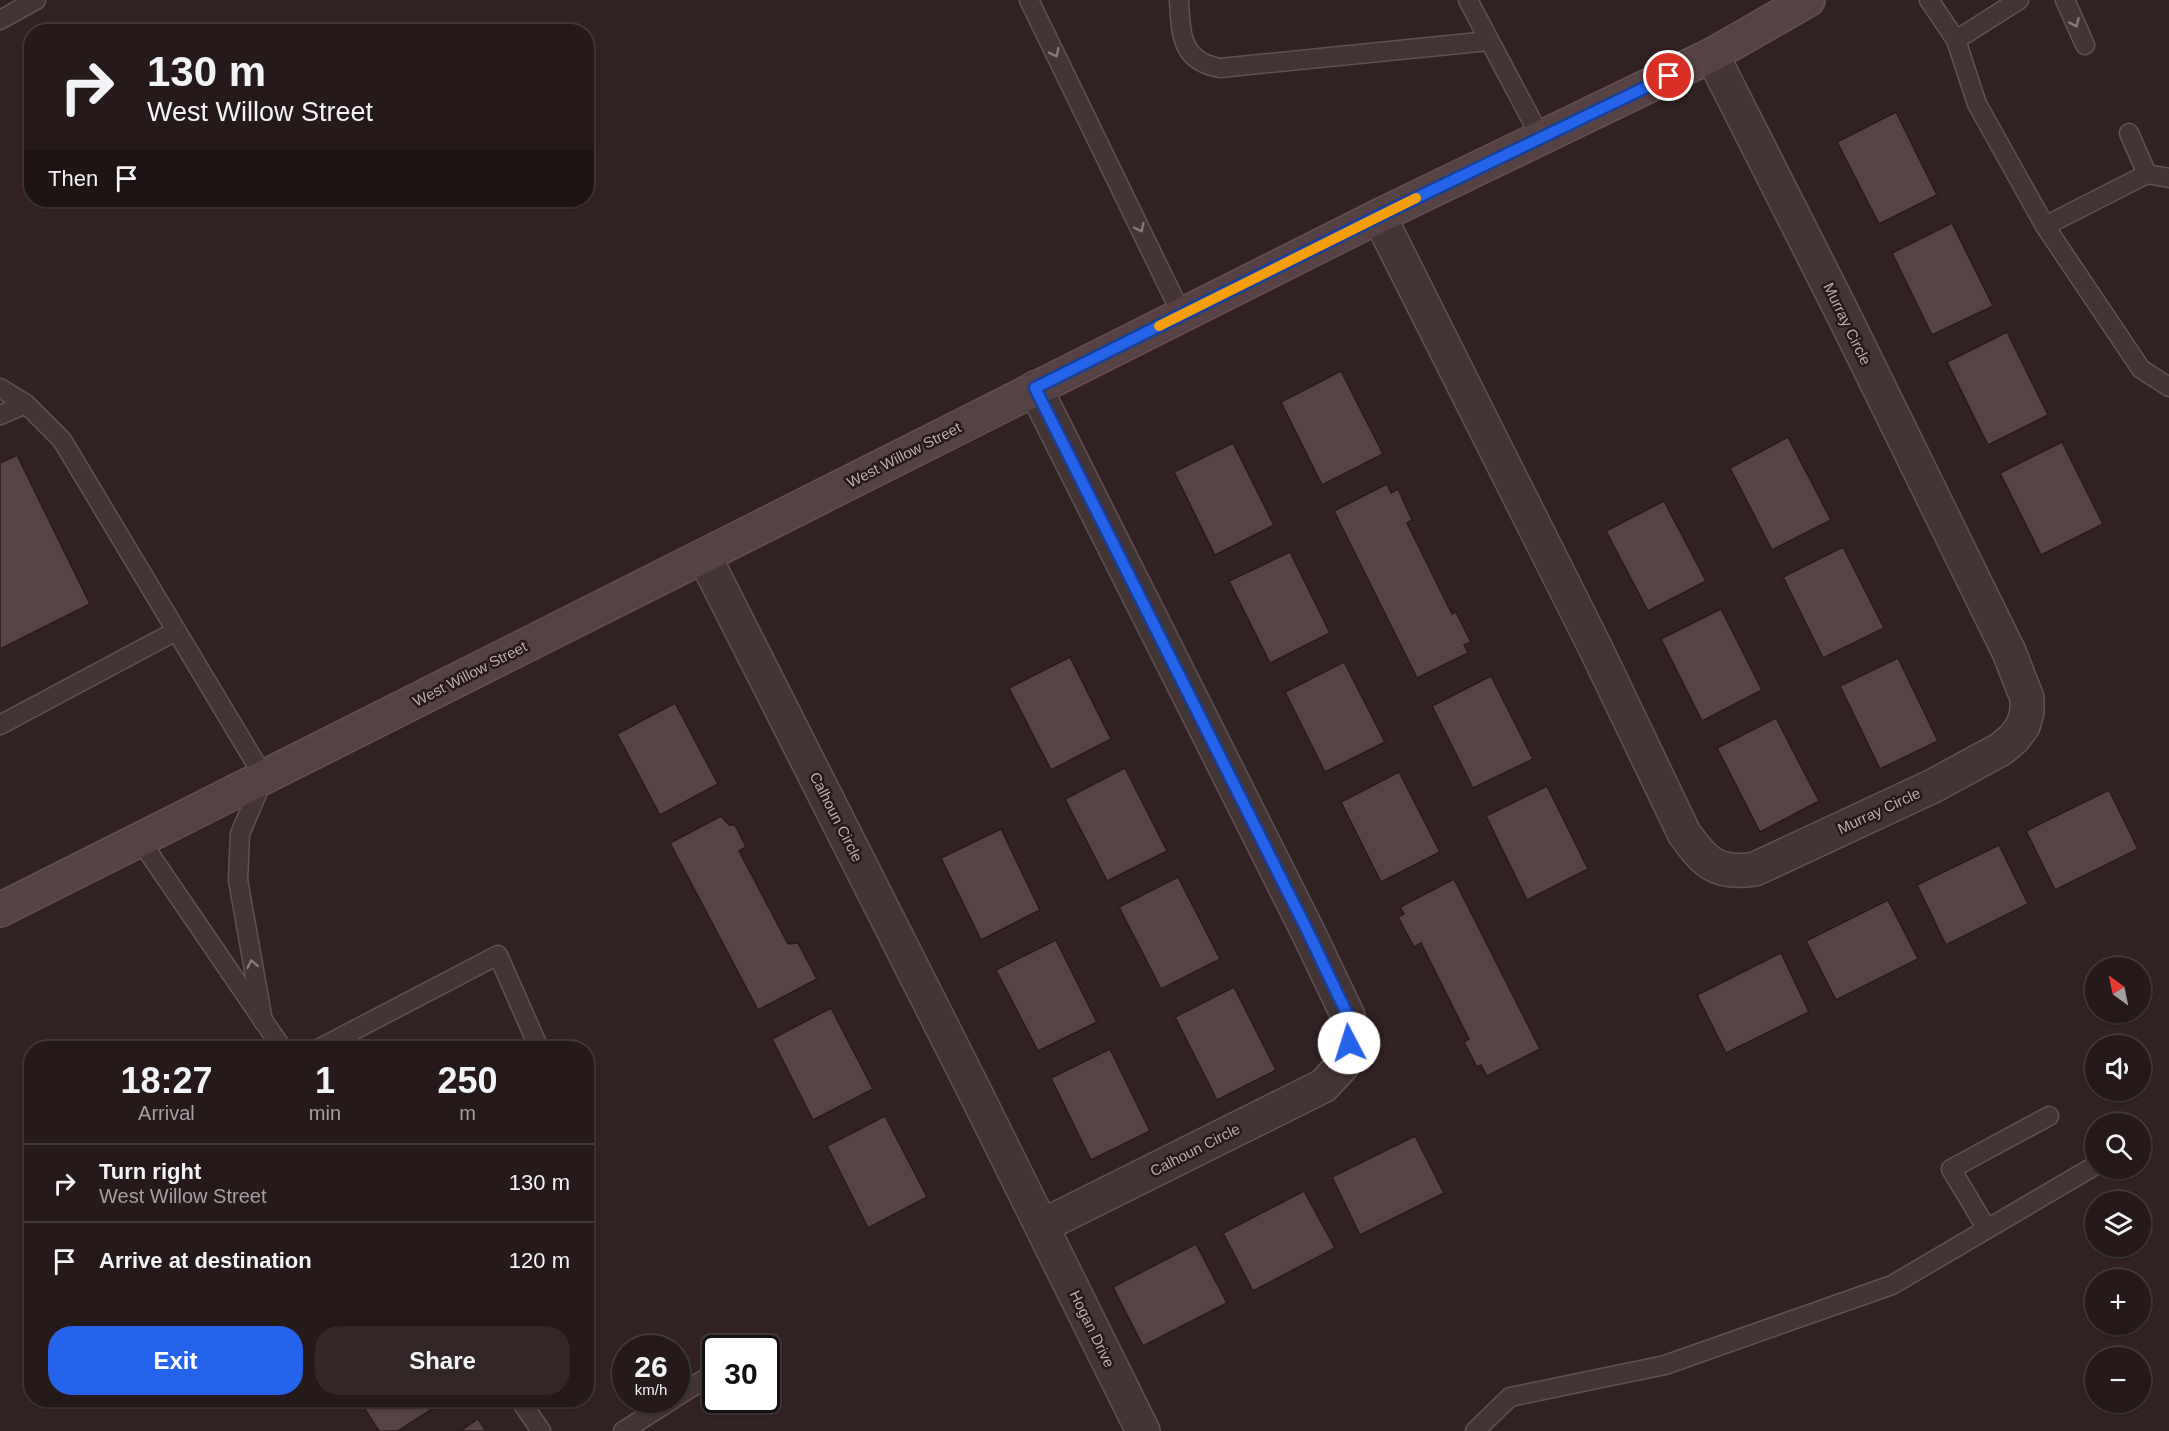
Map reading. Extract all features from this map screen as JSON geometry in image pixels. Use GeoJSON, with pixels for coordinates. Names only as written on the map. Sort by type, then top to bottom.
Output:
{"type":"FeatureCollection","features":[{"type":"Feature","properties":{"kind":"main road","name":"West Willow Street"},"geometry":{"type":"LineString","coordinates":[[0,910],[1379,216],[1712,56],[1808,0]]}},
{"type":"Feature","properties":{"kind":"street","name":"Murray Circle"},"geometry":{"type":"LineString","coordinates":[[1379,216],[1594,645],[1684,833],[1709,863],[1723,870],[1755,869],[1933,786],[2001,749],[2014,738],[2023,726],[2027,712],[2027,698],[1993,620],[1843,314],[1712,56]]}},
{"type":"Feature","properties":{"kind":"street","name":"Calhoun Circle"},"geometry":{"type":"LineString","coordinates":[[704,556],[1042,1227],[1323,1086],[1341,1067],[1349,1043],[1348,1016],[1035,388]]}},
{"type":"Feature","properties":{"kind":"street","name":"Hogan Drive"},"geometry":{"type":"LineString","coordinates":[[1042,1227],[1143,1431]]}},
{"type":"Feature","properties":{"kind":"lane"},"geometry":{"type":"LineString","coordinates":[[0,20],[36,0]]}},
{"type":"Feature","properties":{"kind":"lane"},"geometry":{"type":"LineString","coordinates":[[1029,0],[1182,315]]}},
{"type":"Feature","properties":{"kind":"lane"},"geometry":{"type":"LineString","coordinates":[[1179,0],[1181,35],[1191,54],[1204,65],[1220,68],[1489,40]]}},
{"type":"Feature","properties":{"kind":"lane"},"geometry":{"type":"LineString","coordinates":[[1468,0],[1541,138]]}},
{"type":"Feature","properties":{"kind":"lane"},"geometry":{"type":"LineString","coordinates":[[1929,0],[1956,40],[1977,104],[2045,226],[2141,369],[2169,387]]}},
{"type":"Feature","properties":{"kind":"lane"},"geometry":{"type":"LineString","coordinates":[[1956,40],[2019,0]]}},
{"type":"Feature","properties":{"kind":"lane"},"geometry":{"type":"LineString","coordinates":[[2065,0],[2085,45]]}},
{"type":"Feature","properties":{"kind":"lane"},"geometry":{"type":"LineString","coordinates":[[2129,133],[2147,174]]}},
{"type":"Feature","properties":{"kind":"lane"},"geometry":{"type":"LineString","coordinates":[[2045,226],[2147,174],[2169,178]]}},
{"type":"Feature","properties":{"kind":"lane"},"geometry":{"type":"LineString","coordinates":[[0,388],[26,404],[62,440],[264,777],[240,834],[238,880],[263,1021]]}},
{"type":"Feature","properties":{"kind":"lane"},"geometry":{"type":"LineString","coordinates":[[0,415],[26,404]]}},
{"type":"Feature","properties":{"kind":"lane"},"geometry":{"type":"LineString","coordinates":[[0,725],[176,631]]}},
{"type":"Feature","properties":{"kind":"lane"},"geometry":{"type":"LineString","coordinates":[[140,840],[263,1021],[271,1041]]}},
{"type":"Feature","properties":{"kind":"lane"},"geometry":{"type":"LineString","coordinates":[[334,1041],[498,955],[536,1041]]}},
{"type":"Feature","properties":{"kind":"lane"},"geometry":{"type":"LineString","coordinates":[[1987,1229],[1951,1169],[2049,1116]]}},
{"type":"Feature","properties":{"kind":"lane"},"geometry":{"type":"LineString","coordinates":[[1475,1431],[1510,1397],[1665,1365],[1892,1285],[2085,1171]]}},
{"type":"Feature","properties":{"kind":"lane"},"geometry":{"type":"LineString","coordinates":[[525,1407],[541,1431]]}},
{"type":"Feature","properties":{"kind":"lane"},"geometry":{"type":"LineString","coordinates":[[623,1431],[651,1413]]}},
{"type":"Feature","properties":{"kind":"building"},"geometry":{"type":"Polygon","coordinates":[[[1896,112],[1937,195],[1879,224],[1837,142],[1896,112]]]}},
{"type":"Feature","properties":{"kind":"building"},"geometry":{"type":"Polygon","coordinates":[[[1952,223],[1993,306],[1932,335],[1892,253],[1952,223]]]}},
{"type":"Feature","properties":{"kind":"building"},"geometry":{"type":"Polygon","coordinates":[[[2007,332],[2048,415],[1988,445],[1947,362],[2007,332]]]}},
{"type":"Feature","properties":{"kind":"building"},"geometry":{"type":"Polygon","coordinates":[[[1341,371],[1383,454],[1322,485],[1281,402],[1341,371]]]}},
{"type":"Feature","properties":{"kind":"building"},"geometry":{"type":"Polygon","coordinates":[[[1788,437],[1831,520],[1772,550],[1730,468],[1788,437]]]}},
{"type":"Feature","properties":{"kind":"building"},"geometry":{"type":"Polygon","coordinates":[[[2062,442],[2103,524],[2041,555],[2000,473],[2062,442]]]}},
{"type":"Feature","properties":{"kind":"building"},"geometry":{"type":"Polygon","coordinates":[[[1233,443],[1274,525],[1215,555],[1174,472],[1233,443]]]}},
{"type":"Feature","properties":{"kind":"building"},"geometry":{"type":"Polygon","coordinates":[[[17,455],[90,604],[0,649],[0,463],[17,455]]]}},
{"type":"Feature","properties":{"kind":"building"},"geometry":{"type":"Polygon","coordinates":[[[1387,484],[1391,493],[1398,489],[1412,520],[1407,523],[1452,614],[1456,612],[1471,642],[1464,645],[1468,653],[1417,678],[1334,511],[1387,484]]]}},
{"type":"Feature","properties":{"kind":"building"},"geometry":{"type":"Polygon","coordinates":[[[1664,501],[1706,581],[1648,611],[1606,531],[1664,501]]]}},
{"type":"Feature","properties":{"kind":"building"},"geometry":{"type":"Polygon","coordinates":[[[1843,547],[1884,628],[1823,658],[1783,577],[1843,547]]]}},
{"type":"Feature","properties":{"kind":"building"},"geometry":{"type":"Polygon","coordinates":[[[1290,552],[1330,633],[1270,663],[1229,581],[1290,552]]]}},
{"type":"Feature","properties":{"kind":"building"},"geometry":{"type":"Polygon","coordinates":[[[1721,609],[1762,690],[1702,721],[1661,639],[1721,609]]]}},
{"type":"Feature","properties":{"kind":"building"},"geometry":{"type":"Polygon","coordinates":[[[1070,657],[1111,739],[1051,770],[1009,688],[1070,657]]]}},
{"type":"Feature","properties":{"kind":"building"},"geometry":{"type":"Polygon","coordinates":[[[1898,658],[1938,741],[1880,769],[1840,686],[1898,658]]]}},
{"type":"Feature","properties":{"kind":"building"},"geometry":{"type":"Polygon","coordinates":[[[1344,662],[1385,742],[1325,772],[1285,692],[1344,662]]]}},
{"type":"Feature","properties":{"kind":"building"},"geometry":{"type":"Polygon","coordinates":[[[1491,676],[1533,759],[1473,788],[1432,706],[1491,676]]]}},
{"type":"Feature","properties":{"kind":"building"},"geometry":{"type":"Polygon","coordinates":[[[675,703],[718,784],[660,815],[617,734],[675,703]]]}},
{"type":"Feature","properties":{"kind":"building"},"geometry":{"type":"Polygon","coordinates":[[[1776,718],[1819,801],[1760,832],[1717,748],[1776,718]]]}},
{"type":"Feature","properties":{"kind":"building"},"geometry":{"type":"Polygon","coordinates":[[[1125,768],[1167,851],[1107,881],[1065,799],[1125,768]]]}},
{"type":"Feature","properties":{"kind":"building"},"geometry":{"type":"Polygon","coordinates":[[[1399,772],[1440,852],[1381,882],[1341,802],[1399,772]]]}},
{"type":"Feature","properties":{"kind":"building"},"geometry":{"type":"Polygon","coordinates":[[[1547,786],[1588,869],[1527,900],[1486,816],[1547,786]]]}},
{"type":"Feature","properties":{"kind":"building"},"geometry":{"type":"Polygon","coordinates":[[[2109,790],[2138,849],[2055,890],[2026,831],[2109,790]]]}},
{"type":"Feature","properties":{"kind":"building"},"geometry":{"type":"Polygon","coordinates":[[[721,816],[729,825],[735,825],[746,847],[739,851],[788,944],[798,943],[817,979],[758,1010],[670,843],[721,816]]]}},
{"type":"Feature","properties":{"kind":"building"},"geometry":{"type":"Polygon","coordinates":[[[1001,829],[1040,910],[981,940],[941,858],[1001,829]]]}},
{"type":"Feature","properties":{"kind":"building"},"geometry":{"type":"Polygon","coordinates":[[[1999,845],[2028,904],[1946,945],[1917,885],[1999,845]]]}},
{"type":"Feature","properties":{"kind":"building"},"geometry":{"type":"Polygon","coordinates":[[[1178,877],[1220,959],[1161,989],[1119,907],[1178,877]]]}},
{"type":"Feature","properties":{"kind":"building"},"geometry":{"type":"Polygon","coordinates":[[[1454,879],[1540,1049],[1487,1076],[1481,1065],[1477,1067],[1464,1042],[1469,1039],[1421,943],[1414,947],[1398,917],[1404,914],[1400,907],[1454,879]]]}},
{"type":"Feature","properties":{"kind":"building"},"geometry":{"type":"Polygon","coordinates":[[[1888,900],[1918,959],[1836,1000],[1806,941],[1888,900]]]}},
{"type":"Feature","properties":{"kind":"building"},"geometry":{"type":"Polygon","coordinates":[[[1056,940],[1097,1022],[1038,1051],[996,970],[1056,940]]]}},
{"type":"Feature","properties":{"kind":"building"},"geometry":{"type":"Polygon","coordinates":[[[1781,953],[1809,1012],[1726,1053],[1697,995],[1781,953]]]}},
{"type":"Feature","properties":{"kind":"building"},"geometry":{"type":"Polygon","coordinates":[[[1234,987],[1276,1070],[1217,1100],[1175,1017],[1234,987]]]}},
{"type":"Feature","properties":{"kind":"building"},"geometry":{"type":"Polygon","coordinates":[[[831,1008],[873,1089],[813,1120],[772,1039],[831,1008]]]}},
{"type":"Feature","properties":{"kind":"building"},"geometry":{"type":"Polygon","coordinates":[[[1110,1049],[1150,1131],[1091,1160],[1051,1078],[1110,1049]]]}},
{"type":"Feature","properties":{"kind":"building"},"geometry":{"type":"Polygon","coordinates":[[[885,1116],[927,1197],[868,1228],[827,1146],[885,1116]]]}},
{"type":"Feature","properties":{"kind":"building"},"geometry":{"type":"Polygon","coordinates":[[[1415,1136],[1444,1193],[1360,1235],[1332,1177],[1415,1136]]]}},
{"type":"Feature","properties":{"kind":"building"},"geometry":{"type":"Polygon","coordinates":[[[1304,1191],[1335,1248],[1253,1291],[1223,1233],[1304,1191]]]}},
{"type":"Feature","properties":{"kind":"building"},"geometry":{"type":"Polygon","coordinates":[[[1196,1244],[1227,1303],[1143,1346],[1113,1287],[1196,1244]]]}},
{"type":"Feature","properties":{"kind":"building"},"geometry":{"type":"Polygon","coordinates":[[[364,1407],[435,1407],[398,1431],[379,1431],[364,1407]]]}},
{"type":"Feature","properties":{"kind":"building"},"geometry":{"type":"Polygon","coordinates":[[[478,1419],[486,1431],[460,1431],[478,1419]]]}},
{"type":"Feature","properties":{"kind":"slow traffic"},"geometry":{"type":"LineString","coordinates":[[1159,326],[1416,198]]}},
{"type":"Feature","properties":{"kind":"route"},"geometry":{"type":"LineString","coordinates":[[1349,1043],[1348,1016],[1307,930],[1035,388],[1379,216],[1669,76]]}}]}
